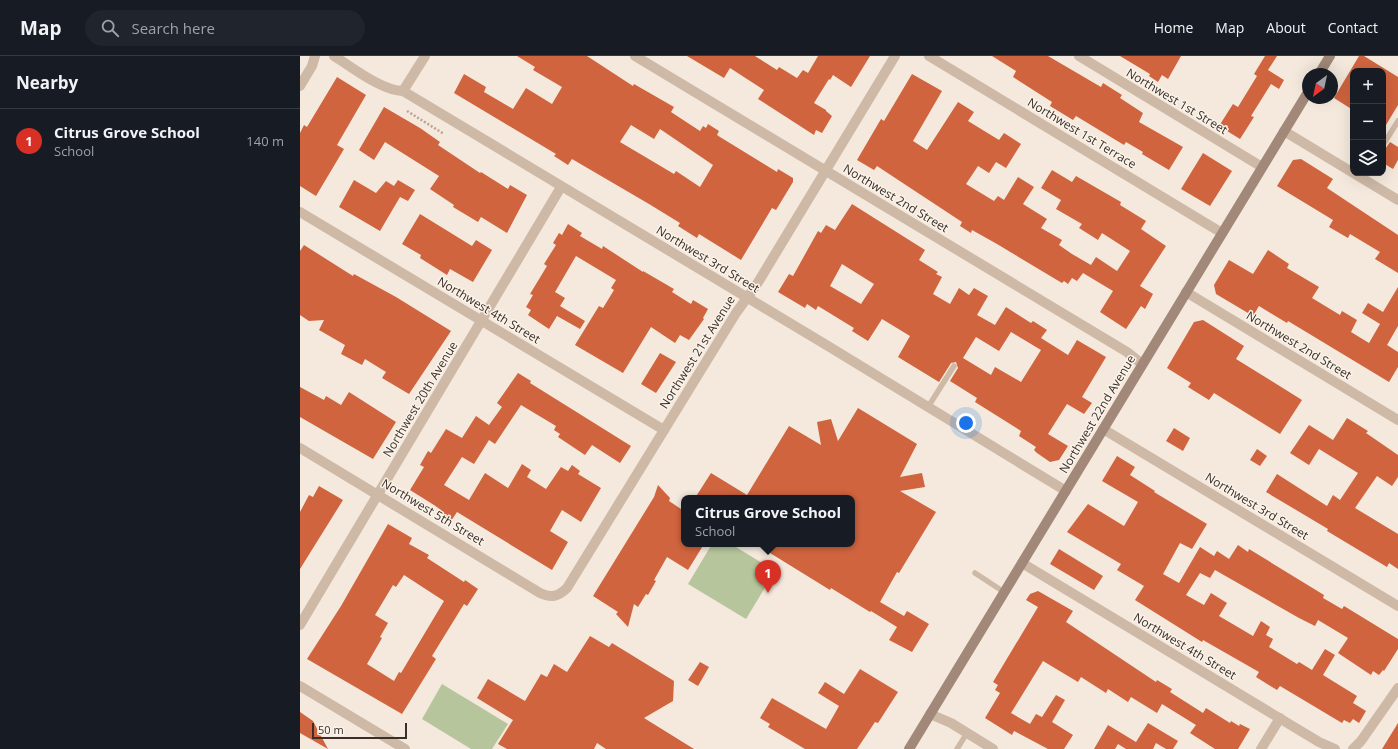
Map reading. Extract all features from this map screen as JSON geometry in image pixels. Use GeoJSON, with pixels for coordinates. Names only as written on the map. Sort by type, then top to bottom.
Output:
{"type":"FeatureCollection","features":[{"type":"Feature","properties":{"kind":"main road"},"geometry":{"type":"LineString","coordinates":[[1322,68],[1326,58]]}},
{"type":"Feature","properties":{"kind":"main road","name":"Northwest 22nd Avenue"},"geometry":{"type":"LineString","coordinates":[[909,749],[1302,102]]}},
{"type":"Feature","properties":{"kind":"street"},"geometry":{"type":"LineString","coordinates":[[300,86],[312,66],[315,56]]}},
{"type":"Feature","properties":{"kind":"street","name":"Northwest 3rd Street"},"geometry":{"type":"LineString","coordinates":[[334,56],[384,86],[403,92],[1066,491]]}},
{"type":"Feature","properties":{"kind":"street"},"geometry":{"type":"LineString","coordinates":[[403,92],[425,56]]}},
{"type":"Feature","properties":{"kind":"street","name":"Northwest 2nd Street"},"geometry":{"type":"LineString","coordinates":[[635,56],[1127,352],[1142,364]]}},
{"type":"Feature","properties":{"kind":"street","name":"Northwest 21st Avenue"},"geometry":{"type":"LineString","coordinates":[[554,596],[561,594],[567,588],[736,313],[757,284],[895,56]]}},
{"type":"Feature","properties":{"kind":"street","name":"Northwest 1st Terrace"},"geometry":{"type":"LineString","coordinates":[[929,56],[1222,233]]}},
{"type":"Feature","properties":{"kind":"street","name":"Northwest 1st Street"},"geometry":{"type":"LineString","coordinates":[[1078,56],[1262,167]]}},
{"type":"Feature","properties":{"kind":"street"},"geometry":{"type":"LineString","coordinates":[[1284,131],[1350,168]]}},
{"type":"Feature","properties":{"kind":"street"},"geometry":{"type":"LineString","coordinates":[[1364,176],[1398,200]]}},
{"type":"Feature","properties":{"kind":"street","name":"Northwest 20th Avenue"},"geometry":{"type":"LineString","coordinates":[[300,625],[561,187]]}},
{"type":"Feature","properties":{"kind":"street","name":"Northwest 4th Street"},"geometry":{"type":"LineString","coordinates":[[300,212],[664,430]]}},
{"type":"Feature","properties":{"kind":"street","name":"Northwest 2nd Street"},"geometry":{"type":"LineString","coordinates":[[1186,292],[1398,420]]}},
{"type":"Feature","properties":{"kind":"street","name":"Northwest 3rd Street"},"geometry":{"type":"LineString","coordinates":[[1103,429],[1398,606]]}},
{"type":"Feature","properties":{"kind":"street","name":"Northwest 5th Street"},"geometry":{"type":"LineString","coordinates":[[300,448],[540,593],[547,596],[554,596]]}},
{"type":"Feature","properties":{"kind":"street","name":"Northwest 4th Street"},"geometry":{"type":"LineString","coordinates":[[1022,563],[1318,742],[1335,749]]}},
{"type":"Feature","properties":{"kind":"street"},"geometry":{"type":"LineString","coordinates":[[300,686],[405,749]]}},
{"type":"Feature","properties":{"kind":"street"},"geometry":{"type":"LineString","coordinates":[[1353,749],[1361,741],[1377,716],[1395,699],[1398,688]]}},
{"type":"Feature","properties":{"kind":"street"},"geometry":{"type":"LineString","coordinates":[[930,714],[946,721],[993,749]]}},
{"type":"Feature","properties":{"kind":"street"},"geometry":{"type":"LineString","coordinates":[[1262,749],[1280,718]]}},
{"type":"Feature","properties":{"kind":"lane"},"geometry":{"type":"LineString","coordinates":[[1386,140],[1398,121]]}},
{"type":"Feature","properties":{"kind":"lane"},"geometry":{"type":"LineString","coordinates":[[928,407],[954,366]]}},
{"type":"Feature","properties":{"kind":"lane"},"geometry":{"type":"LineString","coordinates":[[975,573],[1004,592]]}},
{"type":"Feature","properties":{"kind":"lane"},"geometry":{"type":"LineString","coordinates":[[957,749],[967,733]]}},
{"type":"Feature","properties":{"kind":"path"},"geometry":{"type":"LineString","coordinates":[[407,111],[444,134]]}},
{"type":"Feature","properties":{"kind":"green space"},"geometry":{"type":"Polygon","coordinates":[[[710,547],[736,547],[775,571],[746,619],[688,584],[710,547]]]}},
{"type":"Feature","properties":{"kind":"green space"},"geometry":{"type":"Polygon","coordinates":[[[442,684],[508,724],[492,749],[471,749],[422,719],[442,684]]]}},
{"type":"Feature","properties":{"kind":"building"},"geometry":{"type":"Polygon","coordinates":[[[517,56],[587,56],[633,86],[634,84],[674,107],[671,112],[700,131],[703,126],[706,128],[708,124],[719,131],[717,135],[777,172],[778,169],[793,178],[793,182],[776,210],[772,208],[741,260],[699,234],[697,238],[678,226],[680,223],[572,159],[568,165],[554,156],[556,154],[454,93],[464,74],[486,87],[484,92],[513,109],[526,88],[552,104],[562,87],[533,70],[535,67],[517,56]],[[631,125],[620,142],[674,174],[676,171],[700,187],[713,165],[660,129],[654,139],[631,125]]]}},
{"type":"Feature","properties":{"kind":"building"},"geometry":{"type":"Polygon","coordinates":[[[687,56],[755,56],[777,70],[779,67],[797,78],[803,70],[808,73],[818,56],[870,56],[851,87],[833,75],[830,80],[829,79],[814,103],[826,110],[832,116],[822,133],[816,130],[814,135],[758,99],[764,90],[730,68],[724,78],[687,56]]]}},
{"type":"Feature","properties":{"kind":"building"},"geometry":{"type":"Polygon","coordinates":[[[992,56],[1048,56],[1101,87],[1103,83],[1122,95],[1120,98],[1143,113],[1139,122],[1183,147],[1169,170],[1142,154],[1143,152],[1126,142],[1124,145],[1076,116],[1073,120],[1050,106],[1052,102],[1013,77],[1016,71],[992,56]]]}},
{"type":"Feature","properties":{"kind":"building"},"geometry":{"type":"Polygon","coordinates":[[[1120,56],[1181,56],[1168,79],[1162,75],[1158,82],[1149,76],[1150,74],[1120,56]]]}},
{"type":"Feature","properties":{"kind":"building"},"geometry":{"type":"Polygon","coordinates":[[[1265,56],[1277,56],[1268,70],[1284,80],[1279,89],[1271,84],[1251,116],[1254,117],[1240,139],[1219,126],[1233,104],[1238,107],[1257,76],[1254,74],[1265,56]]]}},
{"type":"Feature","properties":{"kind":"building"},"geometry":{"type":"Polygon","coordinates":[[[1359,56],[1364,56],[1383,68],[1352,68],[1359,56]]]}},
{"type":"Feature","properties":{"kind":"building"},"geometry":{"type":"Polygon","coordinates":[[[1386,70],[1398,77],[1398,105],[1386,125],[1386,70]]]}},
{"type":"Feature","properties":{"kind":"building"},"geometry":{"type":"Polygon","coordinates":[[[1350,71],[1350,108],[1338,101],[1338,91],[1350,71]]]}},
{"type":"Feature","properties":{"kind":"building"},"geometry":{"type":"Polygon","coordinates":[[[912,74],[942,91],[913,141],[927,150],[958,102],[974,112],[968,121],[999,140],[1004,133],[1021,144],[1006,168],[996,162],[989,173],[978,166],[966,184],[994,201],[998,196],[1004,200],[1018,177],[1034,187],[1023,204],[1047,219],[1041,228],[1062,240],[1059,245],[1072,254],[1091,265],[1096,257],[1117,271],[1130,251],[1102,233],[1098,240],[1079,228],[1082,224],[1056,209],[1061,200],[1041,188],[1052,170],[1072,182],[1076,176],[1121,202],[1120,205],[1146,221],[1141,229],[1166,246],[1140,286],[1153,294],[1145,309],[1141,306],[1126,329],[1100,312],[1113,291],[1083,273],[1077,281],[1072,278],[1068,284],[1064,281],[1062,283],[972,230],[971,233],[960,226],[962,222],[877,166],[874,170],[857,160],[881,119],[884,121],[912,74]]]}},
{"type":"Feature","properties":{"kind":"building"},"geometry":{"type":"Polygon","coordinates":[[[337,77],[366,95],[337,145],[344,149],[316,196],[300,186],[300,133],[304,125],[307,127],[337,77]]]}},
{"type":"Feature","properties":{"kind":"building"},"geometry":{"type":"Polygon","coordinates":[[[384,107],[420,128],[440,142],[438,145],[480,173],[481,172],[508,189],[510,185],[527,195],[507,233],[481,217],[478,222],[453,207],[454,205],[430,189],[439,176],[385,142],[374,160],[359,150],[384,107]]]}},
{"type":"Feature","properties":{"kind":"building"},"geometry":{"type":"Polygon","coordinates":[[[1390,142],[1398,147],[1398,160],[1393,169],[1386,165],[1386,148],[1390,142]]]}},
{"type":"Feature","properties":{"kind":"building"},"geometry":{"type":"Polygon","coordinates":[[[1203,153],[1232,171],[1210,206],[1181,189],[1203,153]]]}},
{"type":"Feature","properties":{"kind":"building"},"geometry":{"type":"Polygon","coordinates":[[[1301,159],[1333,179],[1327,188],[1398,235],[1398,273],[1375,259],[1380,252],[1350,234],[1348,238],[1329,227],[1333,220],[1277,186],[1293,160],[1301,159]]]}},
{"type":"Feature","properties":{"kind":"building"},"geometry":{"type":"Polygon","coordinates":[[[354,180],[376,193],[386,181],[394,186],[398,180],[415,190],[408,201],[400,197],[380,231],[339,207],[354,180]]]}},
{"type":"Feature","properties":{"kind":"building"},"geometry":{"type":"Polygon","coordinates":[[[852,204],[925,250],[919,260],[938,272],[936,274],[942,277],[933,294],[950,304],[959,288],[969,295],[974,288],[988,296],[977,315],[995,325],[1006,307],[1031,323],[1033,321],[1047,330],[1041,338],[1068,355],[1077,340],[1106,357],[1082,397],[1092,403],[1084,414],[1067,404],[1048,434],[1068,446],[1059,460],[1050,462],[1037,453],[1034,450],[1036,447],[1019,436],[1021,431],[975,402],[977,398],[950,381],[958,368],[956,362],[951,363],[939,382],[898,357],[910,336],[882,319],[868,341],[852,331],[854,328],[818,306],[816,310],[807,304],[805,308],[778,292],[789,274],[793,276],[818,231],[821,233],[826,225],[835,230],[852,204]],[[842,264],[830,286],[861,304],[874,284],[842,264]],[[1011,332],[999,351],[976,337],[963,358],[991,375],[995,367],[1021,382],[1041,350],[1011,332]]]}},
{"type":"Feature","properties":{"kind":"building"},"geometry":{"type":"Polygon","coordinates":[[[420,214],[472,246],[476,240],[492,250],[473,282],[450,269],[447,275],[420,258],[421,255],[402,244],[420,214]]]}},
{"type":"Feature","properties":{"kind":"building"},"geometry":{"type":"Polygon","coordinates":[[[568,224],[582,233],[580,236],[602,249],[603,246],[643,272],[674,289],[672,292],[691,304],[693,300],[708,309],[703,318],[704,319],[689,340],[680,335],[675,343],[651,327],[623,373],[575,345],[599,306],[603,308],[614,290],[611,288],[616,280],[576,256],[555,292],[565,298],[560,306],[585,321],[580,329],[557,316],[549,329],[528,315],[531,310],[526,307],[533,295],[530,294],[547,266],[544,264],[556,245],[553,243],[559,233],[562,235],[568,224]]]}},
{"type":"Feature","properties":{"kind":"building"},"geometry":{"type":"Polygon","coordinates":[[[304,245],[353,276],[354,274],[396,297],[451,331],[409,394],[382,378],[386,372],[365,359],[362,365],[341,354],[345,345],[319,330],[324,320],[309,321],[300,315],[300,251],[304,245]]]}},
{"type":"Feature","properties":{"kind":"building"},"geometry":{"type":"Polygon","coordinates":[[[1268,250],[1289,264],[1287,268],[1319,287],[1312,298],[1340,315],[1342,311],[1357,320],[1351,332],[1369,343],[1380,324],[1362,313],[1368,303],[1383,312],[1398,287],[1398,326],[1387,345],[1398,352],[1398,367],[1389,382],[1288,321],[1287,323],[1259,306],[1253,316],[1216,294],[1214,285],[1229,260],[1253,274],[1268,250]]]}},
{"type":"Feature","properties":{"kind":"building"},"geometry":{"type":"Polygon","coordinates":[[[1203,320],[1244,346],[1236,359],[1302,400],[1280,434],[1214,393],[1209,400],[1188,387],[1191,383],[1167,368],[1194,322],[1203,320]]]}},
{"type":"Feature","properties":{"kind":"building"},"geometry":{"type":"Polygon","coordinates":[[[660,353],[676,362],[656,393],[641,384],[660,353]]]}},
{"type":"Feature","properties":{"kind":"building"},"geometry":{"type":"Polygon","coordinates":[[[518,373],[531,381],[530,383],[631,446],[620,463],[592,445],[585,455],[558,437],[560,434],[554,430],[556,426],[521,405],[495,444],[489,440],[474,464],[462,457],[444,485],[469,500],[485,473],[508,488],[522,464],[531,470],[527,477],[546,489],[561,467],[568,471],[572,465],[580,471],[578,474],[601,488],[581,522],[562,510],[550,531],[568,542],[552,570],[457,512],[451,521],[439,513],[441,510],[410,490],[424,467],[420,465],[428,451],[431,453],[446,429],[462,438],[476,416],[489,425],[502,407],[497,403],[518,373]]]}},
{"type":"Feature","properties":{"kind":"building"},"geometry":{"type":"Polygon","coordinates":[[[300,387],[324,400],[326,396],[341,405],[349,392],[396,422],[373,459],[300,417],[300,387]]]}},
{"type":"Feature","properties":{"kind":"building"},"geometry":{"type":"Polygon","coordinates":[[[858,408],[917,444],[900,477],[922,473],[925,487],[900,491],[936,512],[899,573],[897,572],[880,602],[904,616],[907,611],[929,624],[912,652],[889,640],[897,627],[831,588],[830,590],[770,553],[773,547],[855,547],[855,495],[747,495],[789,426],[821,445],[817,422],[831,419],[838,441],[858,408]]]}},
{"type":"Feature","properties":{"kind":"building"},"geometry":{"type":"Polygon","coordinates":[[[1347,418],[1368,431],[1366,433],[1398,455],[1398,477],[1392,486],[1377,476],[1355,508],[1398,534],[1398,569],[1389,563],[1387,567],[1327,531],[1328,529],[1266,492],[1277,474],[1327,506],[1333,495],[1340,500],[1358,473],[1319,449],[1309,465],[1290,453],[1309,425],[1333,440],[1347,418]]]}},
{"type":"Feature","properties":{"kind":"building"},"geometry":{"type":"Polygon","coordinates":[[[1174,428],[1190,438],[1183,451],[1166,441],[1174,428]]]}},
{"type":"Feature","properties":{"kind":"building"},"geometry":{"type":"Polygon","coordinates":[[[1257,449],[1267,456],[1260,466],[1250,460],[1257,449]]]}},
{"type":"Feature","properties":{"kind":"building"},"geometry":{"type":"Polygon","coordinates":[[[1117,456],[1135,467],[1130,475],[1155,491],[1154,492],[1207,524],[1192,549],[1180,543],[1163,574],[1179,583],[1200,547],[1214,556],[1217,551],[1229,559],[1238,545],[1248,552],[1249,549],[1324,595],[1323,598],[1342,609],[1344,606],[1398,639],[1398,649],[1384,671],[1383,670],[1379,675],[1373,671],[1371,675],[1338,653],[1348,638],[1318,620],[1315,626],[1299,618],[1215,570],[1210,578],[1200,573],[1186,595],[1204,605],[1211,593],[1227,603],[1219,616],[1253,636],[1261,621],[1270,627],[1266,635],[1273,639],[1269,647],[1297,664],[1299,662],[1312,670],[1325,649],[1335,655],[1323,675],[1357,696],[1353,703],[1366,711],[1359,723],[1353,719],[1350,723],[1344,720],[1342,723],[1280,686],[1277,690],[1256,677],[1259,672],[1203,640],[1202,642],[1135,600],[1144,586],[1117,570],[1121,564],[1067,532],[1088,504],[1124,526],[1138,502],[1102,481],[1117,456]]]}},
{"type":"Feature","properties":{"kind":"building"},"geometry":{"type":"Polygon","coordinates":[[[711,473],[747,495],[697,495],[711,473]]]}},
{"type":"Feature","properties":{"kind":"building"},"geometry":{"type":"Polygon","coordinates":[[[658,485],[670,498],[669,501],[681,509],[681,547],[702,547],[688,570],[667,557],[654,580],[656,581],[648,595],[646,594],[638,607],[634,604],[628,627],[616,614],[618,612],[593,596],[654,497],[658,485]]]}},
{"type":"Feature","properties":{"kind":"building"},"geometry":{"type":"Polygon","coordinates":[[[319,486],[343,500],[300,569],[300,512],[309,495],[313,497],[319,486]]]}},
{"type":"Feature","properties":{"kind":"building"},"geometry":{"type":"Polygon","coordinates":[[[388,524],[412,538],[409,544],[429,555],[427,558],[464,582],[465,580],[478,589],[467,606],[464,604],[432,656],[436,659],[402,714],[307,659],[341,606],[388,524]],[[404,575],[396,587],[393,585],[375,615],[388,623],[380,637],[382,638],[367,664],[394,681],[399,672],[401,673],[444,601],[404,575]]]}},
{"type":"Feature","properties":{"kind":"building"},"geometry":{"type":"Polygon","coordinates":[[[1059,549],[1103,576],[1094,590],[1050,564],[1059,549]]]}},
{"type":"Feature","properties":{"kind":"building"},"geometry":{"type":"Polygon","coordinates":[[[1038,591],[1073,611],[1066,622],[1156,682],[1157,680],[1172,689],[1170,692],[1203,713],[1206,708],[1230,723],[1231,721],[1239,726],[1240,724],[1250,729],[1238,749],[1215,749],[1190,733],[1196,725],[1162,704],[1157,713],[1131,697],[1128,702],[1108,689],[1106,693],[1081,677],[1078,682],[1043,661],[1011,713],[1030,724],[1036,714],[1042,717],[1056,695],[1065,700],[1052,722],[1073,735],[1064,749],[1048,749],[1014,731],[1012,735],[985,718],[1000,693],[995,690],[998,685],[993,682],[1038,607],[1026,600],[1030,594],[1038,591]]]}},
{"type":"Feature","properties":{"kind":"building"},"geometry":{"type":"Polygon","coordinates":[[[590,636],[609,647],[612,643],[674,681],[673,701],[644,718],[694,749],[606,749],[597,743],[594,749],[507,749],[498,744],[513,720],[477,698],[488,679],[525,701],[541,674],[547,677],[554,664],[567,672],[590,636]]]}},
{"type":"Feature","properties":{"kind":"building"},"geometry":{"type":"Polygon","coordinates":[[[700,662],[709,667],[698,686],[688,680],[700,662]]]}},
{"type":"Feature","properties":{"kind":"building"},"geometry":{"type":"Polygon","coordinates":[[[860,669],[898,692],[878,723],[875,722],[857,749],[805,749],[768,727],[770,724],[760,718],[772,698],[826,729],[839,706],[818,693],[825,682],[844,694],[860,669]]]}},
{"type":"Feature","properties":{"kind":"building"},"geometry":{"type":"Polygon","coordinates":[[[300,712],[313,721],[328,749],[300,733],[300,712]]]}},
{"type":"Feature","properties":{"kind":"building"},"geometry":{"type":"Polygon","coordinates":[[[1148,723],[1178,741],[1173,749],[1166,749],[1156,743],[1153,749],[1126,749],[1118,744],[1115,749],[1094,749],[1108,725],[1136,742],[1148,723]]]}},
{"type":"Feature","properties":{"kind":"building"},"geometry":{"type":"Polygon","coordinates":[[[1398,723],[1398,749],[1382,749],[1398,723]]]}},
{"type":"Feature","properties":{"kind":"place","name":"Citrus Grove School"},"geometry":{"type":"Point","coordinates":[768,593]}}]}
